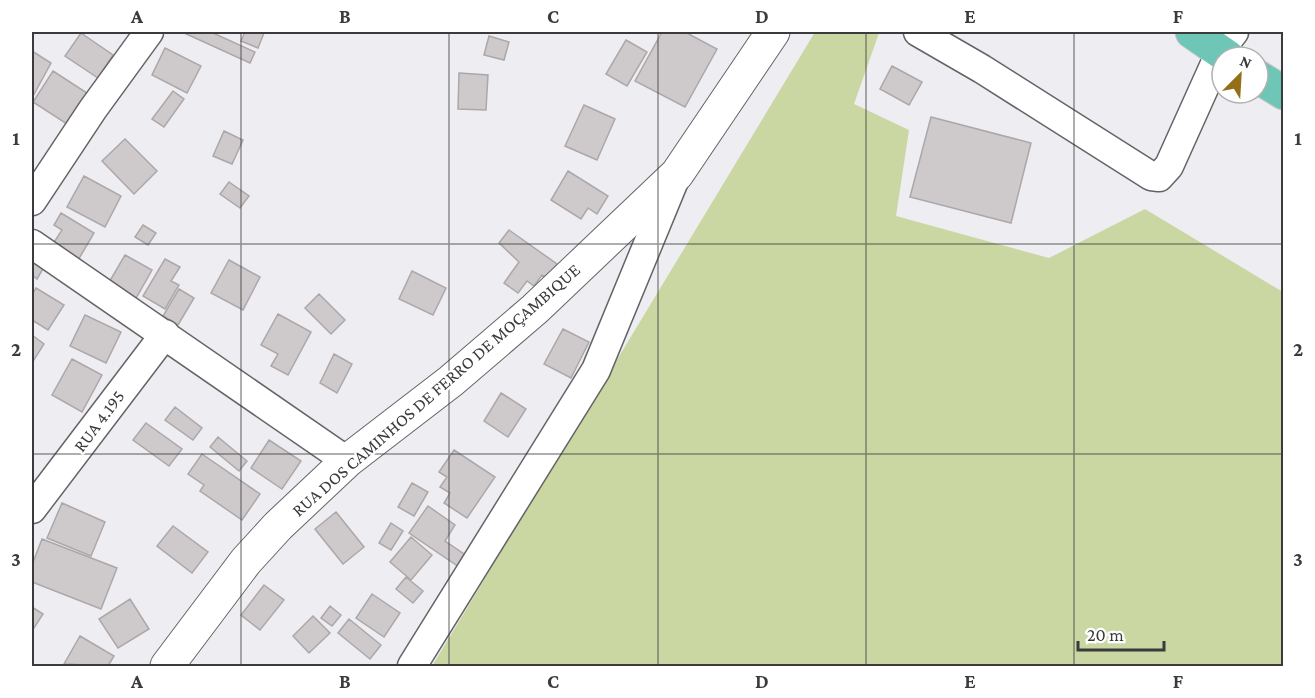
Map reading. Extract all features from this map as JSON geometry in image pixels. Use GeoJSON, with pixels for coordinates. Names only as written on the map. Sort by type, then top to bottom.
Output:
{"type":"FeatureCollection","features":[{"type":"Feature","properties":{"kind":"main road"},"geometry":{"type":"LineString","coordinates":[[1192,32],[1228,45]]}},
{"type":"Feature","properties":{"kind":"main road"},"geometry":{"type":"LineString","coordinates":[[1270,84],[1284,93]]}},
{"type":"Feature","properties":{"kind":"street"},"geometry":{"type":"LineString","coordinates":[[32,201],[93,109],[149,32]]}},
{"type":"Feature","properties":{"kind":"street","name":"RUA DOS CAMINHOS DE FERRO DE MOÇAMBIQUE"},"geometry":{"type":"LineString","coordinates":[[167,666],[246,561],[278,526],[347,461],[452,381],[536,309],[677,174],[773,32]]}},
{"type":"Feature","properties":{"kind":"street"},"geometry":{"type":"LineString","coordinates":[[918,32],[982,69],[1151,176],[1159,177],[1169,166],[1210,82]]}},
{"type":"Feature","properties":{"kind":"street"},"geometry":{"type":"LineString","coordinates":[[412,666],[596,370],[677,174]]}},
{"type":"Feature","properties":{"kind":"street"},"geometry":{"type":"LineString","coordinates":[[32,244],[165,333],[347,461]]}},
{"type":"Feature","properties":{"kind":"street","name":"RUA 4.195"},"geometry":{"type":"LineString","coordinates":[[32,509],[165,333]]}},
{"type":"Feature","properties":{"kind":"green space"},"geometry":{"type":"Polygon","coordinates":[[[815,32],[879,33],[854,104],[909,130],[896,216],[1049,258],[1145,209],[1283,292],[1283,666],[432,666],[815,32]]]}},
{"type":"Feature","properties":{"kind":"building"},"geometry":{"type":"Polygon","coordinates":[[[182,32],[211,32],[255,52],[250,63],[182,32]]]}},
{"type":"Feature","properties":{"kind":"building"},"geometry":{"type":"Polygon","coordinates":[[[245,32],[264,33],[258,48],[241,41],[245,32]]]}},
{"type":"Feature","properties":{"kind":"building"},"geometry":{"type":"Polygon","coordinates":[[[662,32],[685,32],[717,49],[685,107],[635,81],[662,32]]]}},
{"type":"Feature","properties":{"kind":"building"},"geometry":{"type":"Polygon","coordinates":[[[81,33],[113,55],[98,78],[65,56],[81,33]]]}},
{"type":"Feature","properties":{"kind":"building"},"geometry":{"type":"Polygon","coordinates":[[[489,36],[509,42],[504,60],[484,55],[489,36]]]}},
{"type":"Feature","properties":{"kind":"building"},"geometry":{"type":"Polygon","coordinates":[[[626,40],[647,52],[627,86],[606,74],[626,40]]]}},
{"type":"Feature","properties":{"kind":"building"},"geometry":{"type":"Polygon","coordinates":[[[165,48],[201,66],[187,93],[152,75],[165,48]]]}},
{"type":"Feature","properties":{"kind":"building"},"geometry":{"type":"Polygon","coordinates":[[[32,51],[51,63],[32,98],[32,51]]]}},
{"type":"Feature","properties":{"kind":"building"},"geometry":{"type":"Polygon","coordinates":[[[892,66],[922,82],[909,105],[880,89],[892,66]]]}},
{"type":"Feature","properties":{"kind":"building"},"geometry":{"type":"Polygon","coordinates":[[[53,71],[90,95],[70,126],[33,102],[53,71]]]}},
{"type":"Feature","properties":{"kind":"building"},"geometry":{"type":"Polygon","coordinates":[[[459,73],[488,75],[486,110],[458,109],[459,73]]]}},
{"type":"Feature","properties":{"kind":"building"},"geometry":{"type":"Polygon","coordinates":[[[173,91],[184,99],[164,127],[152,119],[173,91]]]}},
{"type":"Feature","properties":{"kind":"building"},"geometry":{"type":"Polygon","coordinates":[[[584,105],[615,119],[597,160],[565,146],[584,105]]]}},
{"type":"Feature","properties":{"kind":"building"},"geometry":{"type":"Polygon","coordinates":[[[931,117],[1031,143],[1011,223],[910,197],[931,117]]]}},
{"type":"Feature","properties":{"kind":"building"},"geometry":{"type":"Polygon","coordinates":[[[224,131],[243,140],[232,164],[213,156],[224,131]]]}},
{"type":"Feature","properties":{"kind":"building"},"geometry":{"type":"Polygon","coordinates":[[[125,139],[157,171],[134,194],[102,161],[125,139]]]}},
{"type":"Feature","properties":{"kind":"building"},"geometry":{"type":"Polygon","coordinates":[[[568,171],[608,196],[597,214],[588,208],[581,219],[551,200],[568,171]]]}},
{"type":"Feature","properties":{"kind":"building"},"geometry":{"type":"Polygon","coordinates":[[[84,176],[121,196],[105,227],[67,207],[84,176]]]}},
{"type":"Feature","properties":{"kind":"building"},"geometry":{"type":"Polygon","coordinates":[[[229,182],[249,196],[240,208],[220,194],[229,182]]]}},
{"type":"Feature","properties":{"kind":"building"},"geometry":{"type":"Polygon","coordinates":[[[61,213],[94,233],[77,262],[51,247],[62,230],[54,225],[61,213]]]}},
{"type":"Feature","properties":{"kind":"building"},"geometry":{"type":"Polygon","coordinates":[[[143,225],[156,233],[148,245],[135,237],[143,225]]]}},
{"type":"Feature","properties":{"kind":"building"},"geometry":{"type":"Polygon","coordinates":[[[509,230],[557,264],[547,278],[542,275],[534,286],[527,281],[518,293],[504,283],[519,262],[499,243],[509,230]]]}},
{"type":"Feature","properties":{"kind":"building"},"geometry":{"type":"Polygon","coordinates":[[[125,255],[152,270],[135,300],[108,284],[125,255]]]}},
{"type":"Feature","properties":{"kind":"building"},"geometry":{"type":"Polygon","coordinates":[[[32,259],[44,267],[37,279],[32,275],[32,259]]]}},
{"type":"Feature","properties":{"kind":"building"},"geometry":{"type":"Polygon","coordinates":[[[165,259],[180,267],[171,281],[179,285],[165,309],[143,296],[165,259]]]}},
{"type":"Feature","properties":{"kind":"building"},"geometry":{"type":"Polygon","coordinates":[[[229,260],[260,277],[243,310],[211,293],[229,260]]]}},
{"type":"Feature","properties":{"kind":"building"},"geometry":{"type":"Polygon","coordinates":[[[412,271],[446,288],[433,315],[399,299],[412,271]]]}},
{"type":"Feature","properties":{"kind":"building"},"geometry":{"type":"Polygon","coordinates":[[[36,288],[64,305],[48,330],[32,320],[32,295],[36,288]]]}},
{"type":"Feature","properties":{"kind":"building"},"geometry":{"type":"Polygon","coordinates":[[[179,289],[194,298],[178,325],[163,316],[179,289]]]}},
{"type":"Feature","properties":{"kind":"building"},"geometry":{"type":"Polygon","coordinates":[[[319,294],[345,320],[331,334],[305,308],[319,294]]]}},
{"type":"Feature","properties":{"kind":"building"},"geometry":{"type":"Polygon","coordinates":[[[278,314],[311,332],[288,375],[271,366],[278,354],[261,345],[278,314]]]}},
{"type":"Feature","properties":{"kind":"building"},"geometry":{"type":"Polygon","coordinates":[[[85,315],[121,332],[106,363],[70,346],[85,315]]]}},
{"type":"Feature","properties":{"kind":"building"},"geometry":{"type":"Polygon","coordinates":[[[563,329],[589,342],[571,378],[544,364],[563,329]]]}},
{"type":"Feature","properties":{"kind":"building"},"geometry":{"type":"Polygon","coordinates":[[[32,335],[44,344],[32,363],[32,335]]]}},
{"type":"Feature","properties":{"kind":"building"},"geometry":{"type":"Polygon","coordinates":[[[334,354],[352,364],[337,393],[320,383],[334,354]]]}},
{"type":"Feature","properties":{"kind":"building"},"geometry":{"type":"Polygon","coordinates":[[[72,359],[102,375],[82,412],[52,395],[72,359]]]}},
{"type":"Feature","properties":{"kind":"building"},"geometry":{"type":"Polygon","coordinates":[[[501,393],[526,409],[508,437],[484,421],[501,393]]]}},
{"type":"Feature","properties":{"kind":"building"},"geometry":{"type":"Polygon","coordinates":[[[175,407],[202,428],[193,440],[165,420],[175,407]]]}},
{"type":"Feature","properties":{"kind":"building"},"geometry":{"type":"Polygon","coordinates":[[[146,423],[182,449],[169,466],[133,440],[146,423]]]}},
{"type":"Feature","properties":{"kind":"building"},"geometry":{"type":"Polygon","coordinates":[[[218,437],[247,461],[239,471],[210,447],[218,437]]]}},
{"type":"Feature","properties":{"kind":"building"},"geometry":{"type":"Polygon","coordinates":[[[269,440],[301,461],[282,489],[251,468],[269,440]]]}},
{"type":"Feature","properties":{"kind":"building"},"geometry":{"type":"Polygon","coordinates":[[[454,450],[495,477],[467,518],[444,503],[450,493],[440,487],[447,477],[439,472],[454,450]]]}},
{"type":"Feature","properties":{"kind":"building"},"geometry":{"type":"Polygon","coordinates":[[[202,454],[260,494],[242,520],[200,491],[204,485],[188,474],[202,454]]]}},
{"type":"Feature","properties":{"kind":"building"},"geometry":{"type":"Polygon","coordinates":[[[412,483],[428,492],[414,516],[398,507],[412,483]]]}},
{"type":"Feature","properties":{"kind":"building"},"geometry":{"type":"Polygon","coordinates":[[[62,503],[105,522],[91,556],[47,538],[62,503]]]}},
{"type":"Feature","properties":{"kind":"building"},"geometry":{"type":"Polygon","coordinates":[[[428,506],[455,525],[445,541],[467,556],[459,567],[409,533],[428,506]]]}},
{"type":"Feature","properties":{"kind":"building"},"geometry":{"type":"Polygon","coordinates":[[[336,512],[364,547],[343,564],[315,529],[336,512]]]}},
{"type":"Feature","properties":{"kind":"building"},"geometry":{"type":"Polygon","coordinates":[[[391,523],[403,531],[391,550],[379,543],[391,523]]]}},
{"type":"Feature","properties":{"kind":"building"},"geometry":{"type":"Polygon","coordinates":[[[173,526],[208,552],[192,573],[157,546],[173,526]]]}},
{"type":"Feature","properties":{"kind":"building"},"geometry":{"type":"Polygon","coordinates":[[[411,537],[432,555],[411,580],[390,562],[411,537]]]}},
{"type":"Feature","properties":{"kind":"building"},"geometry":{"type":"Polygon","coordinates":[[[42,539],[117,568],[101,609],[32,582],[32,565],[42,539]]]}},
{"type":"Feature","properties":{"kind":"building"},"geometry":{"type":"Polygon","coordinates":[[[406,577],[423,591],[413,603],[396,589],[406,577]]]}},
{"type":"Feature","properties":{"kind":"building"},"geometry":{"type":"Polygon","coordinates":[[[264,585],[284,600],[260,630],[241,615],[264,585]]]}},
{"type":"Feature","properties":{"kind":"building"},"geometry":{"type":"Polygon","coordinates":[[[372,594],[400,613],[384,637],[356,618],[372,594]]]}},
{"type":"Feature","properties":{"kind":"building"},"geometry":{"type":"Polygon","coordinates":[[[130,599],[149,629],[118,648],[99,619],[130,599]]]}},
{"type":"Feature","properties":{"kind":"building"},"geometry":{"type":"Polygon","coordinates":[[[330,606],[341,615],[332,626],[321,618],[330,606]]]}},
{"type":"Feature","properties":{"kind":"building"},"geometry":{"type":"Polygon","coordinates":[[[32,607],[43,614],[32,631],[32,607]]]}},
{"type":"Feature","properties":{"kind":"building"},"geometry":{"type":"Polygon","coordinates":[[[313,616],[330,633],[309,653],[293,636],[313,616]]]}},
{"type":"Feature","properties":{"kind":"building"},"geometry":{"type":"Polygon","coordinates":[[[349,619],[381,645],[370,659],[338,633],[349,619]]]}},
{"type":"Feature","properties":{"kind":"building"},"geometry":{"type":"Polygon","coordinates":[[[80,636],[114,656],[108,666],[64,664],[80,636]]]}}]}
